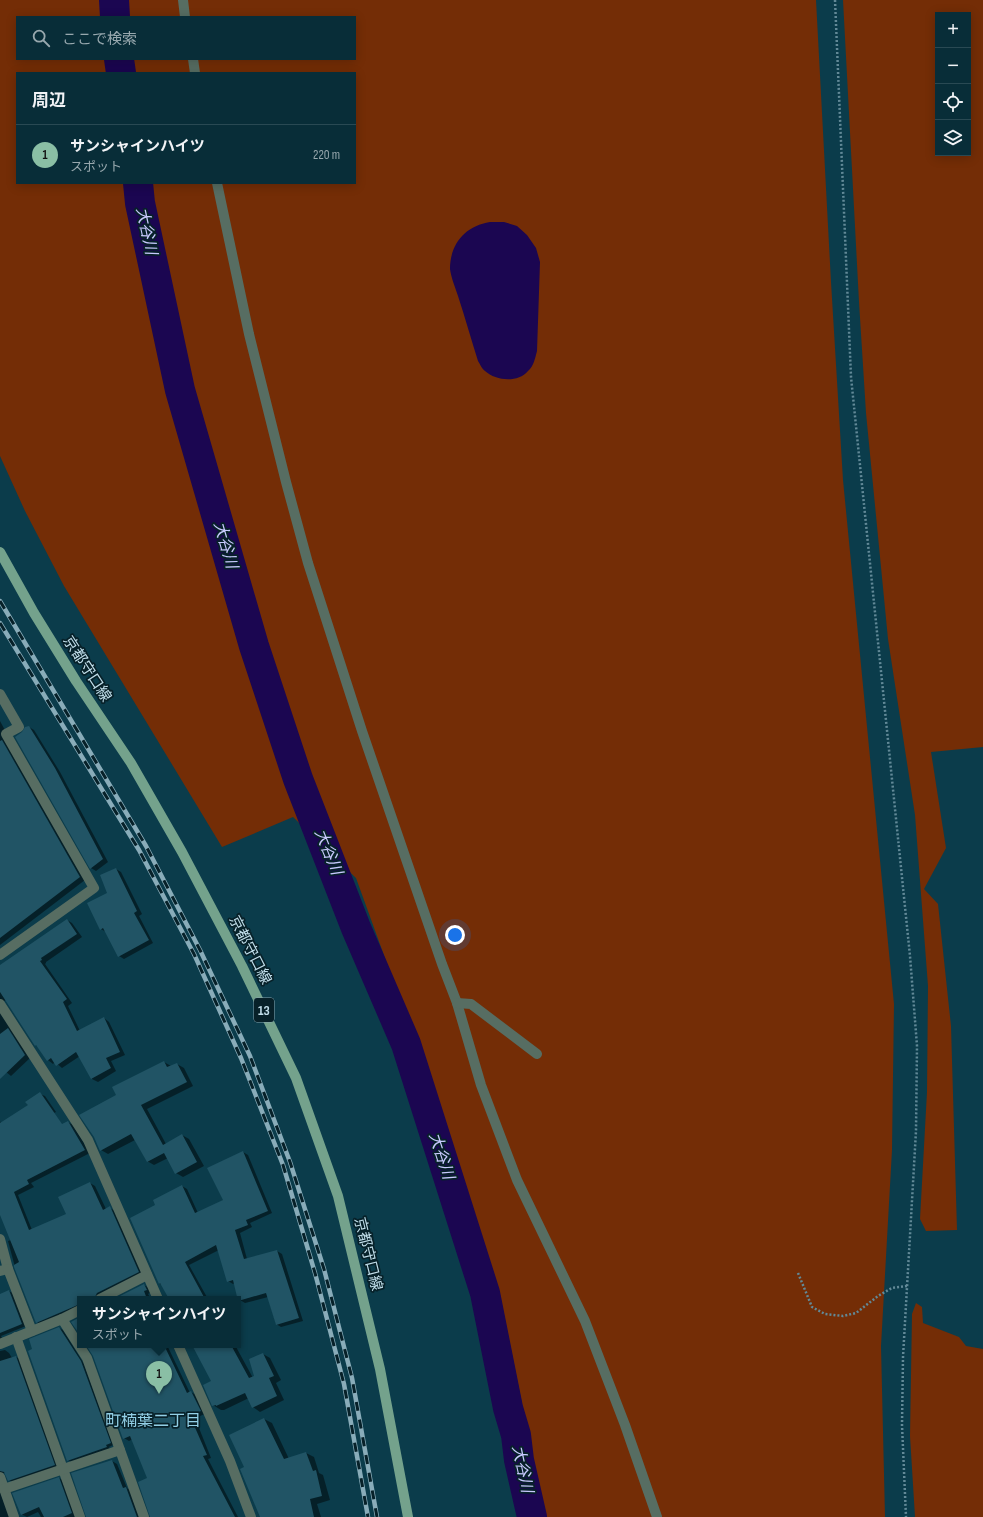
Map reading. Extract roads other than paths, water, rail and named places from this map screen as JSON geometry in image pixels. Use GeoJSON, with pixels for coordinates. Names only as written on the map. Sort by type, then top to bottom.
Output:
{"type":"FeatureCollection","features":[{"type":"Feature","properties":{"kind":"main road","name":"京都守口線"},"geometry":{"type":"LineString","coordinates":[[0,552],[34,613],[71,674],[131,763],[182,852],[242,966],[296,1078],[338,1196],[380,1368],[408,1517]]}},
{"type":"Feature","properties":{"kind":"street"},"geometry":{"type":"LineString","coordinates":[[184,0],[185,16]]}},
{"type":"Feature","properties":{"kind":"street"},"geometry":{"type":"LineString","coordinates":[[193,60],[195,72]]}},
{"type":"Feature","properties":{"kind":"street"},"geometry":{"type":"LineString","coordinates":[[217,184],[250,334],[286,482],[308,563],[362,731],[442,964],[458,1003],[481,1085],[517,1180],[585,1322],[625,1425],[657,1517]]}},
{"type":"Feature","properties":{"kind":"street"},"geometry":{"type":"LineString","coordinates":[[0,694],[19,727],[6,734],[94,888],[0,955]]}},
{"type":"Feature","properties":{"kind":"street"},"geometry":{"type":"LineString","coordinates":[[458,1003],[471,1004],[537,1054]]}},
{"type":"Feature","properties":{"kind":"street"},"geometry":{"type":"LineString","coordinates":[[0,1004],[3,1016],[88,1140],[157,1296]]}},
{"type":"Feature","properties":{"kind":"street"},"geometry":{"type":"LineString","coordinates":[[0,1239],[4,1270],[32,1331]]}},
{"type":"Feature","properties":{"kind":"street"},"geometry":{"type":"LineString","coordinates":[[106,1296],[147,1275]]}},
{"type":"Feature","properties":{"kind":"street"},"geometry":{"type":"LineString","coordinates":[[0,1344],[77,1312]]}},
{"type":"Feature","properties":{"kind":"street"},"geometry":{"type":"LineString","coordinates":[[62,1319],[77,1342]]}},
{"type":"Feature","properties":{"kind":"street"},"geometry":{"type":"LineString","coordinates":[[16,1337],[80,1517]]}},
{"type":"Feature","properties":{"kind":"street"},"geometry":{"type":"LineString","coordinates":[[81,1348],[87,1358],[144,1517]]}},
{"type":"Feature","properties":{"kind":"street"},"geometry":{"type":"LineString","coordinates":[[179,1348],[230,1461],[251,1517]]}},
{"type":"Feature","properties":{"kind":"street"},"geometry":{"type":"LineString","coordinates":[[4,1489],[120,1450]]}},
{"type":"Feature","properties":{"kind":"street"},"geometry":{"type":"LineString","coordinates":[[0,1477],[14,1517]]}},
{"type":"Feature","properties":{"kind":"waterway","name":"大谷川"},"geometry":{"type":"LineString","coordinates":[[114,0],[115,16]]}},
{"type":"Feature","properties":{"kind":"waterway","name":"大谷川"},"geometry":{"type":"LineString","coordinates":[[119,60],[121,72]]}},
{"type":"Feature","properties":{"kind":"waterway","name":"大谷川"},"geometry":{"type":"LineString","coordinates":[[138,184],[140,203],[180,390],[254,646],[298,779],[356,928],[406,1044],[485,1293],[532,1517]]}},
{"type":"Feature","properties":{"kind":"railway"},"geometry":{"type":"LineString","coordinates":[[0,601],[146,846],[200,950],[250,1056],[290,1162],[324,1269],[352,1378],[377,1517]]}},
{"type":"Feature","properties":{"kind":"railway"},"geometry":{"type":"LineString","coordinates":[[0,623],[139,850],[194,954],[241,1058],[283,1165],[315,1273],[344,1384],[368,1517]]}},
{"type":"Feature","properties":{"kind":"place","name":"サンシャインハイツ"},"geometry":{"type":"Point","coordinates":[159,1394]}},
{"type":"Feature","properties":{"kind":"district","name":"町楠葉二丁目"},"geometry":{"type":"Point","coordinates":[153,1421]}}]}
